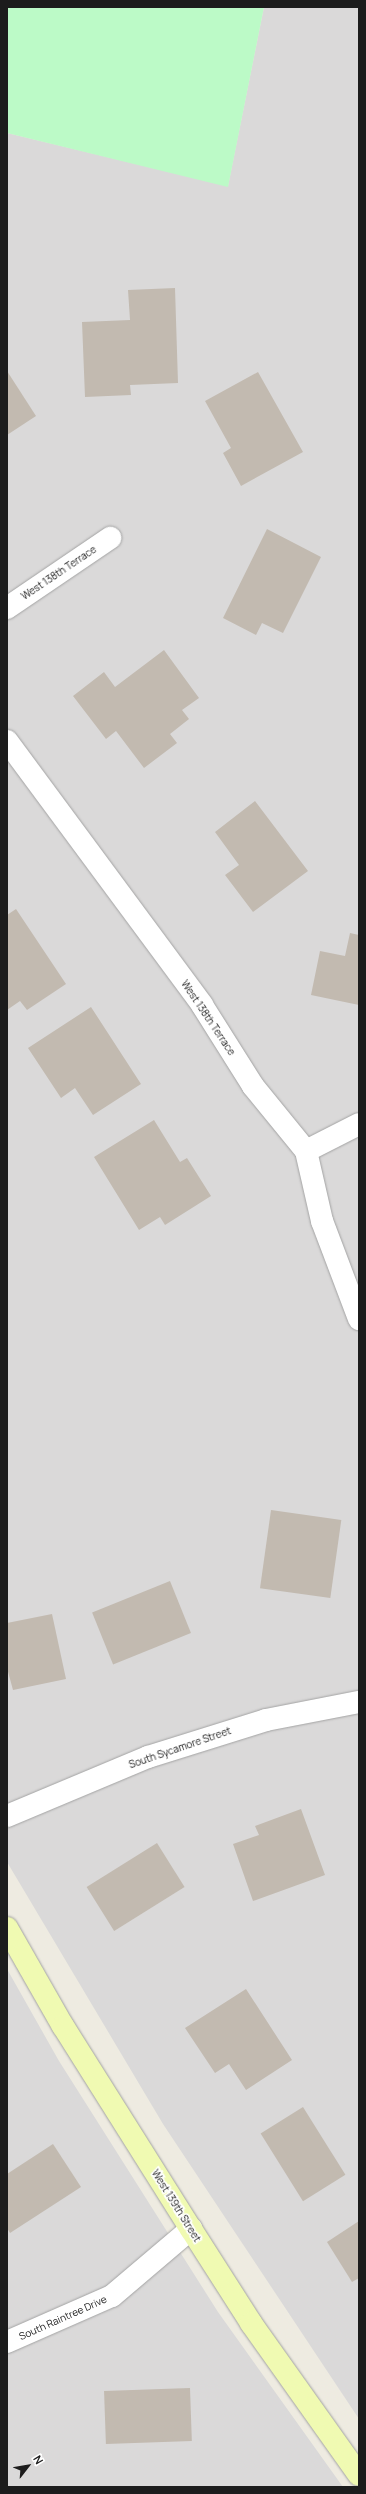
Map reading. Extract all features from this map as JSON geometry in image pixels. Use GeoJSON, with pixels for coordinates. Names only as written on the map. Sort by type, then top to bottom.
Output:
{"type":"FeatureCollection","features":[{"type":"Feature","properties":{"kind":"street","name":"West 138th Terrace"},"geometry":{"type":"LineString","coordinates":[[7,608],[110,538]]}},
{"type":"Feature","properties":{"kind":"street","name":"West 138th Terrace"},"geometry":{"type":"LineString","coordinates":[[7,741],[202,1005],[253,1086],[306,1151],[322,1221],[359,1319]]}},
{"type":"Feature","properties":{"kind":"street"},"geometry":{"type":"LineString","coordinates":[[306,1151],[359,1124]]}},
{"type":"Feature","properties":{"kind":"street","name":"South Sycamore Street"},"geometry":{"type":"LineString","coordinates":[[7,1816],[148,1757],[266,1720],[359,1702]]}},
{"type":"Feature","properties":{"kind":"street","name":"West 139th Street"},"geometry":{"type":"LineString","coordinates":[[7,1928],[63,2026],[251,2323],[359,2475]]}},
{"type":"Feature","properties":{"kind":"street","name":"South Raintree Drive"},"geometry":{"type":"LineString","coordinates":[[7,2342],[112,2296],[191,2229]]}},
{"type":"Feature","properties":{"kind":"shaded area"},"geometry":{"type":"Polygon","coordinates":[[[264,7],[359,7],[359,2419],[163,2124],[7,1862],[7,133],[228,186],[264,7]]]}},
{"type":"Feature","properties":{"kind":"shaded area"},"geometry":{"type":"Polygon","coordinates":[[[7,1969],[59,2061],[218,2312],[343,2487],[7,2487],[7,1969]]]}},
{"type":"Feature","properties":{"kind":"green space"},"geometry":{"type":"Polygon","coordinates":[[[7,7],[264,7],[228,187],[7,133],[7,7]]]}},
{"type":"Feature","properties":{"kind":"building"},"geometry":{"type":"Polygon","coordinates":[[[175,288],[178,383],[130,385],[131,395],[85,397],[82,322],[130,320],[128,290],[175,288]]]}},
{"type":"Feature","properties":{"kind":"building"},"geometry":{"type":"Polygon","coordinates":[[[7,371],[36,416],[7,435],[7,371]]]}},
{"type":"Feature","properties":{"kind":"building"},"geometry":{"type":"Polygon","coordinates":[[[258,372],[303,452],[241,486],[223,453],[231,448],[205,401],[258,372]]]}},
{"type":"Feature","properties":{"kind":"building"},"geometry":{"type":"Polygon","coordinates":[[[267,529],[321,557],[283,633],[262,623],[256,635],[223,618],[267,529]]]}},
{"type":"Feature","properties":{"kind":"building"},"geometry":{"type":"Polygon","coordinates":[[[164,650],[199,698],[182,710],[189,719],[170,734],[177,743],[144,768],[116,731],[106,739],[73,696],[104,672],[115,687],[164,650]]]}},
{"type":"Feature","properties":{"kind":"building"},"geometry":{"type":"Polygon","coordinates":[[[255,801],[308,871],[253,912],[225,875],[239,865],[215,832],[255,801]]]}},
{"type":"Feature","properties":{"kind":"building"},"geometry":{"type":"Polygon","coordinates":[[[16,909],[66,984],[27,1010],[20,1001],[7,1010],[7,915],[16,909]]]}},
{"type":"Feature","properties":{"kind":"building"},"geometry":{"type":"Polygon","coordinates":[[[350,933],[359,935],[359,1005],[311,995],[320,951],[345,956],[350,933]]]}},
{"type":"Feature","properties":{"kind":"building"},"geometry":{"type":"Polygon","coordinates":[[[91,1007],[141,1084],[93,1115],[75,1088],[61,1098],[28,1048],[91,1007]]]}},
{"type":"Feature","properties":{"kind":"building"},"geometry":{"type":"Polygon","coordinates":[[[154,1120],[180,1162],[187,1158],[211,1196],[165,1225],[160,1217],[139,1230],[94,1157],[154,1120]]]}},
{"type":"Feature","properties":{"kind":"building"},"geometry":{"type":"Polygon","coordinates":[[[271,1510],[341,1520],[330,1598],[260,1588],[271,1510]]]}},
{"type":"Feature","properties":{"kind":"building"},"geometry":{"type":"Polygon","coordinates":[[[170,1581],[191,1633],[113,1664],[92,1612],[170,1581]]]}},
{"type":"Feature","properties":{"kind":"building"},"geometry":{"type":"Polygon","coordinates":[[[52,1614],[66,1679],[13,1690],[7,1668],[7,1623],[52,1614]]]}},
{"type":"Feature","properties":{"kind":"building"},"geometry":{"type":"Polygon","coordinates":[[[301,1809],[325,1875],[253,1901],[233,1844],[259,1835],[255,1826],[301,1809]]]}},
{"type":"Feature","properties":{"kind":"building"},"geometry":{"type":"Polygon","coordinates":[[[157,1843],[185,1887],[114,1931],[87,1887],[157,1843]]]}},
{"type":"Feature","properties":{"kind":"building"},"geometry":{"type":"Polygon","coordinates":[[[246,1989],[292,2060],[246,2090],[229,2064],[215,2073],[185,2028],[246,1989]]]}},
{"type":"Feature","properties":{"kind":"building"},"geometry":{"type":"Polygon","coordinates":[[[303,2107],[345,2175],[303,2201],[261,2133],[303,2107]]]}},
{"type":"Feature","properties":{"kind":"building"},"geometry":{"type":"Polygon","coordinates":[[[53,2144],[81,2187],[10,2233],[7,2228],[7,2174],[53,2144]]]}},
{"type":"Feature","properties":{"kind":"building"},"geometry":{"type":"Polygon","coordinates":[[[359,2221],[359,2278],[352,2282],[327,2242],[359,2221]]]}},
{"type":"Feature","properties":{"kind":"building"},"geometry":{"type":"Polygon","coordinates":[[[190,2388],[192,2441],[106,2444],[104,2391],[190,2388]]]}}]}
